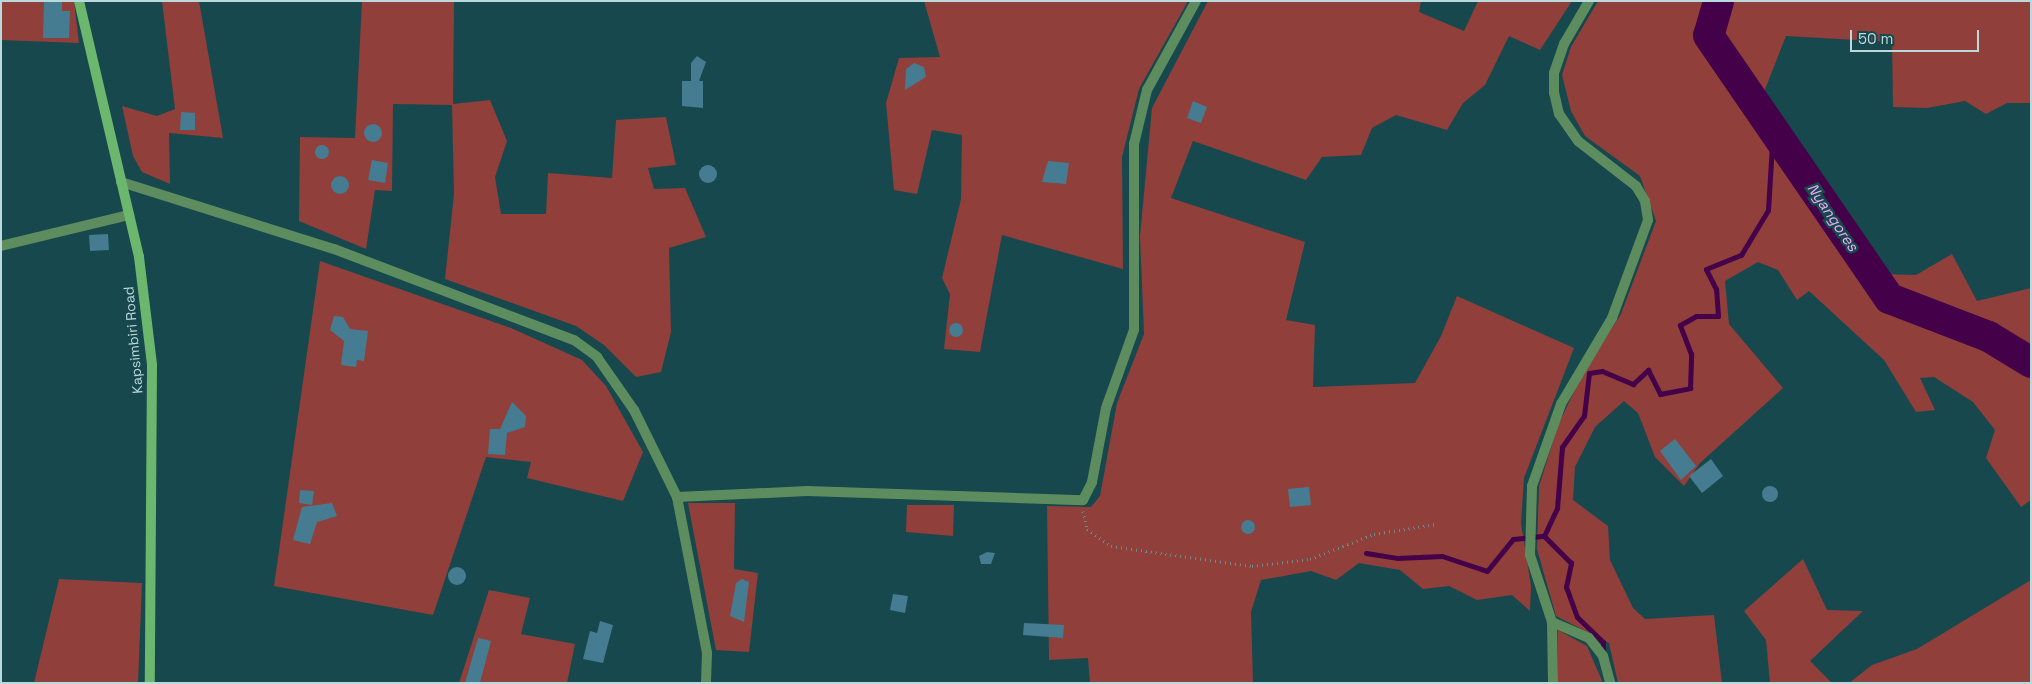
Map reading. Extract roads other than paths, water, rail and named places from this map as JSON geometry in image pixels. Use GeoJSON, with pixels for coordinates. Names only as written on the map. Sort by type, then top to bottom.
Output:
{"type":"FeatureCollection","features":[{"type":"Feature","properties":{"kind":"street","name":"Kapsimbiri Road"},"geometry":{"type":"LineString","coordinates":[[79,1],[139,257],[152,365],[150,683]]}},
{"type":"Feature","properties":{"kind":"street"},"geometry":{"type":"LineString","coordinates":[[677,497],[806,491],[1082,500],[1092,482],[1106,408],[1134,330],[1134,144],[1148,90],[1196,1]]}},
{"type":"Feature","properties":{"kind":"street"},"geometry":{"type":"LineString","coordinates":[[1553,683],[1552,622],[1530,555],[1532,486],[1560,404],[1612,318],[1648,220],[1645,201],[1636,186],[1578,141],[1560,114],[1554,93],[1554,73],[1564,44],[1589,1]]}},
{"type":"Feature","properties":{"kind":"street"},"geometry":{"type":"LineString","coordinates":[[121,182],[334,250],[574,340],[618,382],[677,497],[705,643],[706,683]]}},
{"type":"Feature","properties":{"kind":"street"},"geometry":{"type":"LineString","coordinates":[[1,246],[129,215]]}},
{"type":"Feature","properties":{"kind":"street"},"geometry":{"type":"LineString","coordinates":[[1552,622],[1589,638],[1602,656],[1610,683]]}},
{"type":"Feature","properties":{"kind":"waterway","name":"Nyangores"},"geometry":{"type":"LineString","coordinates":[[1718,1],[1708,35],[1889,298],[1988,336],[2031,362]]}},
{"type":"Feature","properties":{"kind":"waterway"},"geometry":{"type":"LineString","coordinates":[[1603,655],[1603,642],[1577,617],[1566,587],[1571,563],[1544,536],[1557,508],[1562,447],[1584,416],[1589,373],[1602,371],[1633,384],[1648,370],[1660,394],[1690,388],[1691,354],[1680,325],[1696,316],[1718,316],[1716,289],[1706,269],[1741,255],[1768,210],[1773,129]]}},
{"type":"Feature","properties":{"kind":"waterway"},"geometry":{"type":"LineString","coordinates":[[1366,553],[1397,558],[1442,556],[1487,571],[1513,539],[1544,536]]}}]}
